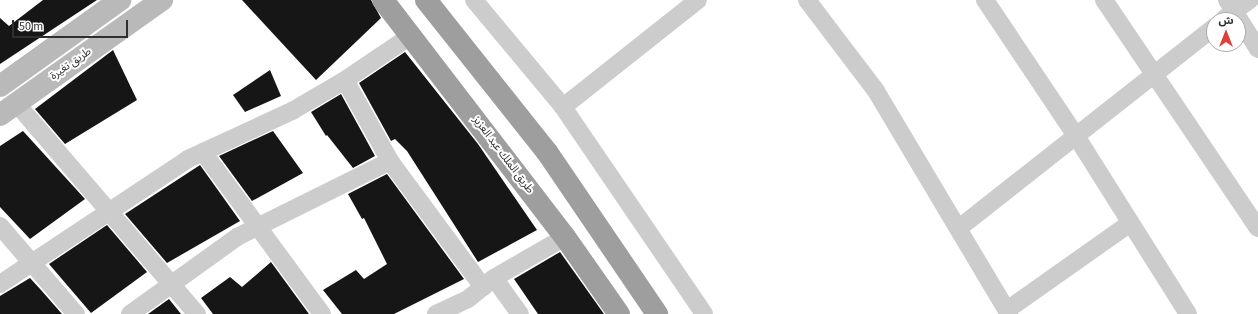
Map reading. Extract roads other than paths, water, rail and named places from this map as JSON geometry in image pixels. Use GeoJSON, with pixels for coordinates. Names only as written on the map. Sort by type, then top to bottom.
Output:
{"type":"FeatureCollection","features":[{"type":"Feature","properties":{"kind":"highway","name":"طريق الملك عبد العزيز"},"geometry":{"type":"LineString","coordinates":[[383,0],[412,35],[565,237],[619,314]]}},
{"type":"Feature","properties":{"kind":"highway"},"geometry":{"type":"LineString","coordinates":[[430,1],[547,152],[657,314]]}},
{"type":"Feature","properties":{"kind":"main road"},"geometry":{"type":"LineString","coordinates":[[1,84],[120,0]]}},
{"type":"Feature","properties":{"kind":"main road","name":"طريق تغيرة"},"geometry":{"type":"LineString","coordinates":[[8,109],[162,0]]}},
{"type":"Feature","properties":{"kind":"street"},"geometry":{"type":"LineString","coordinates":[[474,0],[563,106],[704,314]]}},
{"type":"Feature","properties":{"kind":"street"},"geometry":{"type":"LineString","coordinates":[[563,106],[698,0]]}},
{"type":"Feature","properties":{"kind":"street"},"geometry":{"type":"LineString","coordinates":[[807,0],[876,91],[1008,312],[1129,224]]}},
{"type":"Feature","properties":{"kind":"street"},"geometry":{"type":"LineString","coordinates":[[985,0],[1076,136],[1129,224],[1188,314]]}},
{"type":"Feature","properties":{"kind":"street"},"geometry":{"type":"LineString","coordinates":[[1104,0],[1258,228]]}},
{"type":"Feature","properties":{"kind":"street"},"geometry":{"type":"LineString","coordinates":[[1250,0],[1228,10],[1258,49]]}},
{"type":"Feature","properties":{"kind":"street"},"geometry":{"type":"LineString","coordinates":[[959,228],[1206,33]]}},
{"type":"Feature","properties":{"kind":"street"},"geometry":{"type":"LineString","coordinates":[[0,284],[33,264],[109,210],[188,158],[292,111],[345,80],[412,35]]}},
{"type":"Feature","properties":{"kind":"street"},"geometry":{"type":"LineString","coordinates":[[345,80],[390,161],[489,282],[520,314]]}},
{"type":"Feature","properties":{"kind":"street"},"geometry":{"type":"LineString","coordinates":[[8,109],[109,210],[196,314]]}},
{"type":"Feature","properties":{"kind":"street"},"geometry":{"type":"LineString","coordinates":[[203,152],[322,314]]}},
{"type":"Feature","properties":{"kind":"street"},"geometry":{"type":"LineString","coordinates":[[130,314],[171,283],[237,237],[390,161]]}},
{"type":"Feature","properties":{"kind":"street"},"geometry":{"type":"LineString","coordinates":[[0,226],[76,314]]}},
{"type":"Feature","properties":{"kind":"street"},"geometry":{"type":"LineString","coordinates":[[436,314],[468,299],[489,282],[565,237]]}}]}
